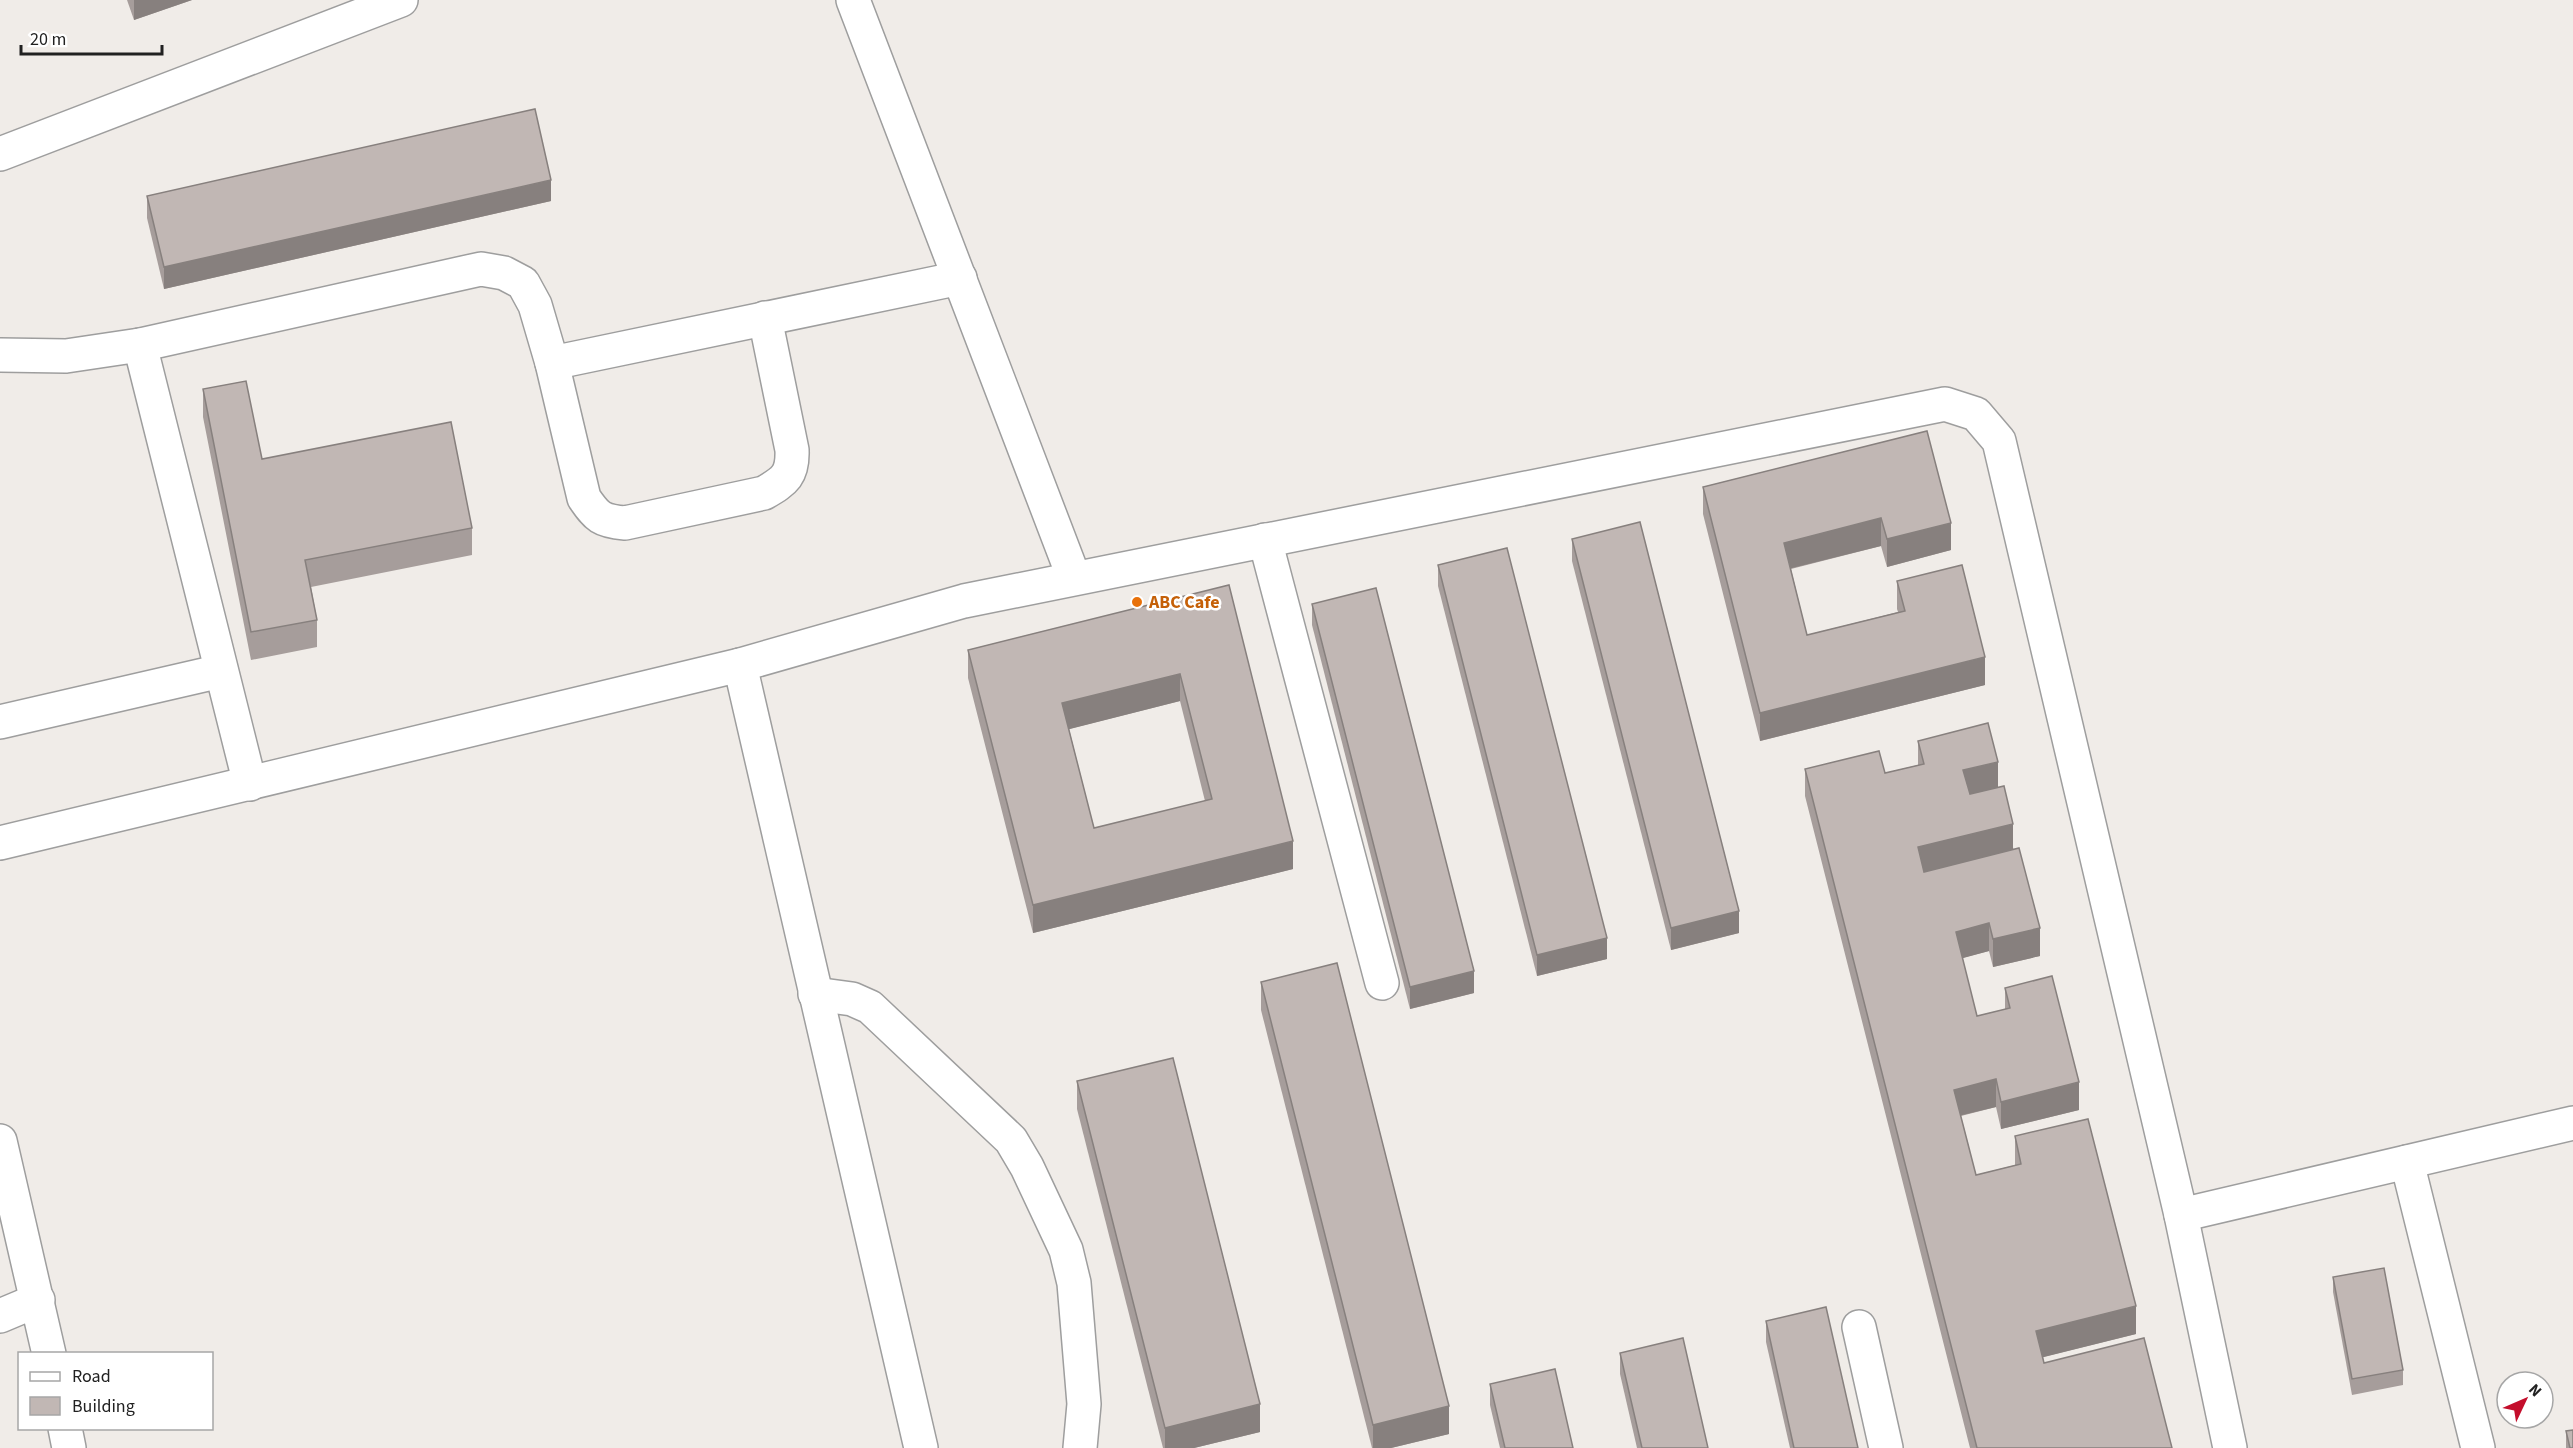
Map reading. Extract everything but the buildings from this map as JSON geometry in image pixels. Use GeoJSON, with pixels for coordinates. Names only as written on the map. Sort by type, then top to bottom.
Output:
{"type":"FeatureCollection","features":[{"type":"Feature","properties":{"kind":"lane"},"geometry":{"type":"LineString","coordinates":[[0,154],[401,0]]}},
{"type":"Feature","properties":{"kind":"lane"},"geometry":{"type":"LineString","coordinates":[[853,0],[1074,578]]}},
{"type":"Feature","properties":{"kind":"lane"},"geometry":{"type":"LineString","coordinates":[[0,355],[66,356],[140,345],[481,268],[504,273],[523,283],[535,305],[552,363],[584,498],[596,515],[609,522],[625,523],[764,494],[781,483],[793,468],[792,450],[765,318]]}},
{"type":"Feature","properties":{"kind":"lane"},"geometry":{"type":"LineString","coordinates":[[552,363],[960,278]]}},
{"type":"Feature","properties":{"kind":"lane"},"geometry":{"type":"LineString","coordinates":[[140,345],[250,784]]}},
{"type":"Feature","properties":{"kind":"lane"},"geometry":{"type":"LineString","coordinates":[[0,843],[740,665],[964,601],[1945,404],[1976,414],[1999,441],[2181,1215],[2230,1448]]}},
{"type":"Feature","properties":{"kind":"lane"},"geometry":{"type":"LineString","coordinates":[[1265,540],[1382,983]]}},
{"type":"Feature","properties":{"kind":"lane"},"geometry":{"type":"LineString","coordinates":[[740,665],[921,1448]]}},
{"type":"Feature","properties":{"kind":"lane"},"geometry":{"type":"LineString","coordinates":[[0,722],[221,671]]}},
{"type":"Feature","properties":{"kind":"lane"},"geometry":{"type":"LineString","coordinates":[[815,994],[852,999],[870,1007],[886,1020],[1011,1140],[1027,1167],[1066,1250],[1074,1283],[1084,1404],[1080,1448]]}},
{"type":"Feature","properties":{"kind":"lane"},"geometry":{"type":"LineString","coordinates":[[2181,1215],[2573,1123]]}},
{"type":"Feature","properties":{"kind":"lane"},"geometry":{"type":"LineString","coordinates":[[0,1141],[49,1352]]}},
{"type":"Feature","properties":{"kind":"lane"},"geometry":{"type":"LineString","coordinates":[[2407,1162],[2478,1448]]}},
{"type":"Feature","properties":{"kind":"lane"},"geometry":{"type":"LineString","coordinates":[[0,1316],[38,1300]]}},
{"type":"Feature","properties":{"kind":"lane"},"geometry":{"type":"LineString","coordinates":[[1859,1327],[1886,1448]]}},
{"type":"Feature","properties":{"kind":"lane"},"geometry":{"type":"LineString","coordinates":[[65,1430],[69,1448]]}},
{"type":"Feature","properties":{"kind":"place","name":"ABC Cafe"},"geometry":{"type":"Point","coordinates":[1137,602]}}]}
